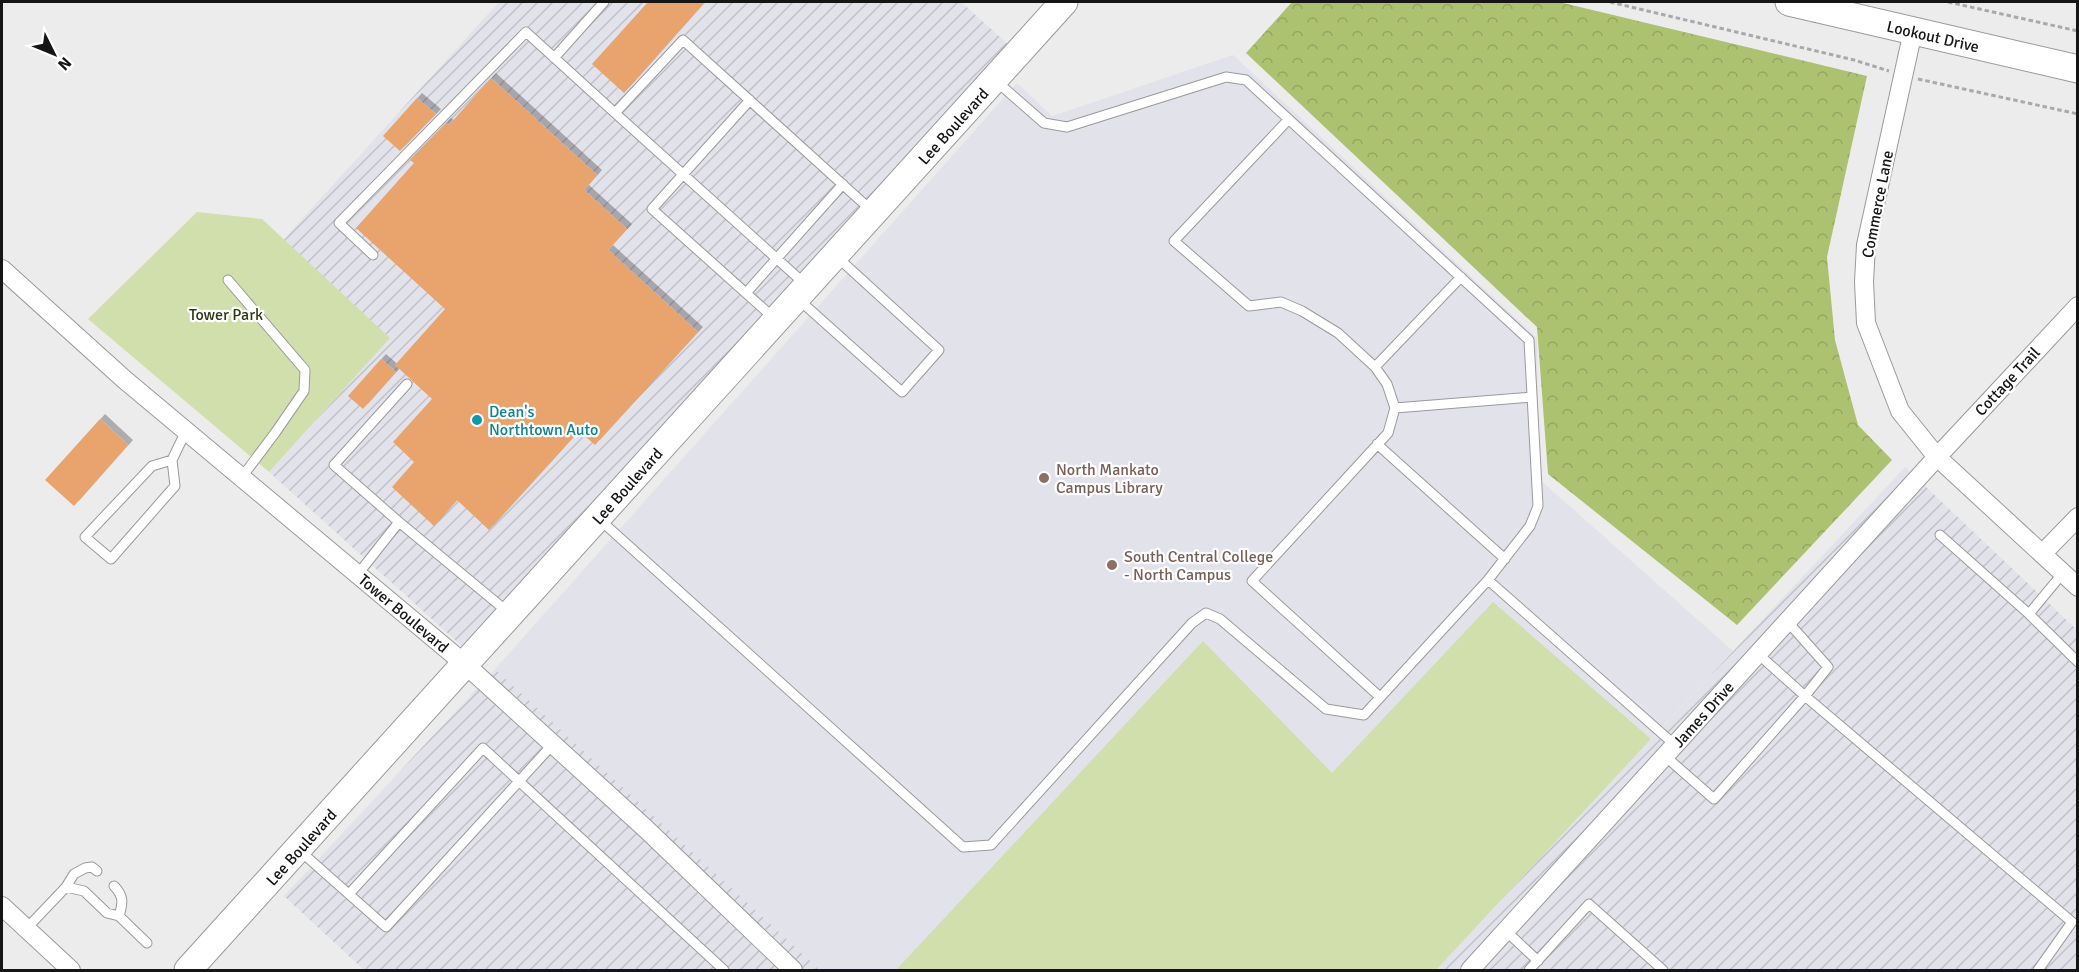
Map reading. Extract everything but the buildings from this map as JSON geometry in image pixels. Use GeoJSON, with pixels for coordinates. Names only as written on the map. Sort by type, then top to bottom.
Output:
{"type":"FeatureCollection","features":[{"type":"Feature","properties":{"kind":"street","name":"Lee Boulevard"},"geometry":{"type":"LineString","coordinates":[[189,970],[1064,2]]}},
{"type":"Feature","properties":{"kind":"street","name":"Lookout Drive"},"geometry":{"type":"LineString","coordinates":[[1789,2],[2078,69]]}},
{"type":"Feature","properties":{"kind":"street","name":"Commerce Lane"},"geometry":{"type":"LineString","coordinates":[[1913,32],[1866,245],[1864,282],[1866,323],[1900,411],[1937,457],[2078,587]]}},
{"type":"Feature","properties":{"kind":"street","name":"Tower Boulevard"},"geometry":{"type":"LineString","coordinates":[[2,269],[125,380],[466,665],[646,829],[793,970]]}},
{"type":"Feature","properties":{"kind":"street","name":"Cottage Trail"},"geometry":{"type":"LineString","coordinates":[[1937,457],[2078,306]]}},
{"type":"Feature","properties":{"kind":"street","name":"James Drive"},"geometry":{"type":"LineString","coordinates":[[1470,970],[1937,457]]}},
{"type":"Feature","properties":{"kind":"street"},"geometry":{"type":"LineString","coordinates":[[2042,554],[2078,517]]}},
{"type":"Feature","properties":{"kind":"street"},"geometry":{"type":"LineString","coordinates":[[2,906],[71,970]]}},
{"type":"Feature","properties":{"kind":"lane"},"geometry":{"type":"LineString","coordinates":[[554,58],[604,2]]}},
{"type":"Feature","properties":{"kind":"lane"},"geometry":{"type":"LineString","coordinates":[[373,255],[339,223],[526,32],[777,258],[802,292],[902,392],[939,350],[835,255]]}},
{"type":"Feature","properties":{"kind":"lane"},"geometry":{"type":"LineString","coordinates":[[615,114],[683,40],[874,212]]}},
{"type":"Feature","properties":{"kind":"lane"},"geometry":{"type":"LineString","coordinates":[[598,518],[963,847],[991,845],[1192,623],[1206,613],[1221,619],[1326,709],[1364,715],[1488,580],[1530,526],[1538,506],[1529,340],[1246,80],[1226,76],[1067,127],[1044,123],[994,80]]}},
{"type":"Feature","properties":{"kind":"lane"},"geometry":{"type":"LineString","coordinates":[[750,100],[652,209],[777,320]]}},
{"type":"Feature","properties":{"kind":"lane"},"geometry":{"type":"LineString","coordinates":[[1289,119],[1174,242],[1249,306],[1281,302],[1302,311],[1338,333],[1375,367],[1387,384],[1395,408],[1388,433],[1252,580],[1380,697]]}},
{"type":"Feature","properties":{"kind":"lane"},"geometry":{"type":"LineString","coordinates":[[746,293],[843,184]]}},
{"type":"Feature","properties":{"kind":"lane"},"geometry":{"type":"LineString","coordinates":[[1375,367],[1461,277]]}},
{"type":"Feature","properties":{"kind":"lane"},"geometry":{"type":"LineString","coordinates":[[228,280],[305,370],[304,391],[242,477]]}},
{"type":"Feature","properties":{"kind":"lane"},"geometry":{"type":"LineString","coordinates":[[407,384],[334,465],[511,615]]}},
{"type":"Feature","properties":{"kind":"lane"},"geometry":{"type":"LineString","coordinates":[[1395,408],[1532,397]]}},
{"type":"Feature","properties":{"kind":"lane"},"geometry":{"type":"LineString","coordinates":[[172,460],[152,466],[85,537],[111,559],[175,486],[172,460],[186,431]]}},
{"type":"Feature","properties":{"kind":"lane"},"geometry":{"type":"LineString","coordinates":[[1377,444],[1505,559]]}},
{"type":"Feature","properties":{"kind":"lane"},"geometry":{"type":"LineString","coordinates":[[357,574],[399,522]]}},
{"type":"Feature","properties":{"kind":"lane"},"geometry":{"type":"LineString","coordinates":[[1940,535],[2029,614],[2078,662]]}},
{"type":"Feature","properties":{"kind":"lane"},"geometry":{"type":"LineString","coordinates":[[2029,614],[2063,573]]}},
{"type":"Feature","properties":{"kind":"lane"},"geometry":{"type":"LineString","coordinates":[[1488,580],[1670,750],[1714,799],[1828,667],[1787,621]]}},
{"type":"Feature","properties":{"kind":"lane"},"geometry":{"type":"LineString","coordinates":[[1758,654],[1804,696],[2075,918],[2038,970]]}},
{"type":"Feature","properties":{"kind":"lane"},"geometry":{"type":"LineString","coordinates":[[298,850],[386,927],[553,744]]}},
{"type":"Feature","properties":{"kind":"lane"},"geometry":{"type":"LineString","coordinates":[[349,894],[483,748],[724,970]]}},
{"type":"Feature","properties":{"kind":"lane"},"geometry":{"type":"LineString","coordinates":[[26,929],[66,887],[74,874],[85,868],[92,867],[97,870]]}},
{"type":"Feature","properties":{"kind":"lane"},"geometry":{"type":"LineString","coordinates":[[114,886],[121,893],[123,904],[119,916]]}},
{"type":"Feature","properties":{"kind":"lane"},"geometry":{"type":"LineString","coordinates":[[66,887],[84,891],[107,913],[119,916],[147,943]]}},
{"type":"Feature","properties":{"kind":"lane"},"geometry":{"type":"LineString","coordinates":[[1529,970],[1589,904],[1663,970]]}},
{"type":"Feature","properties":{"kind":"lane"},"geometry":{"type":"LineString","coordinates":[[1506,931],[1538,961]]}},
{"type":"Feature","properties":{"kind":"path"},"geometry":{"type":"LineString","coordinates":[[1610,2],[1854,60],[1904,75],[2078,114]]}},
{"type":"Feature","properties":{"kind":"path"},"geometry":{"type":"LineString","coordinates":[[1948,2],[2078,31]]}},
{"type":"Feature","properties":{"kind":"shaded area"},"geometry":{"type":"Polygon","coordinates":[[[499,2],[961,2],[1010,46],[464,648],[269,472],[390,338],[283,240],[499,2]]]}},
{"type":"Feature","properties":{"kind":"shaded area","name":"South Central College - North Campus"},"geometry":{"type":"Polygon","coordinates":[[[1233,55],[1537,338],[1539,479],[1733,651],[1436,970],[820,970],[495,669],[1017,83],[1052,116],[1233,55]]]}},
{"type":"Feature","properties":{"kind":"shaded area"},"geometry":{"type":"Polygon","coordinates":[[[1905,467],[2077,630],[2077,970],[1436,970],[1905,467]]]}},
{"type":"Feature","properties":{"kind":"shaded area"},"geometry":{"type":"Polygon","coordinates":[[[495,669],[820,970],[364,970],[284,896],[495,669]]]}},
{"type":"Feature","properties":{"kind":"green space"},"geometry":{"type":"Polygon","coordinates":[[[1292,2],[1559,2],[1867,76],[1827,257],[1835,340],[1858,425],[1892,460],[1737,625],[1548,474],[1537,327],[1246,53],[1292,2]]]}},
{"type":"Feature","properties":{"kind":"green space","name":"Tower Park"},"geometry":{"type":"Polygon","coordinates":[[[197,212],[262,219],[390,338],[269,472],[88,319],[197,212]]]}},
{"type":"Feature","properties":{"kind":"green space"},"geometry":{"type":"Polygon","coordinates":[[[1493,602],[1651,739],[1436,970],[896,970],[1203,641],[1332,773],[1493,602]]]}},
{"type":"Feature","properties":{"kind":"place","name":"Dean's Northtown Auto"},"geometry":{"type":"Point","coordinates":[477,420]}},
{"type":"Feature","properties":{"kind":"place","name":"North Mankato Campus Library"},"geometry":{"type":"Point","coordinates":[1044,478]}},
{"type":"Feature","properties":{"kind":"place","name":"South Central College - North Campus"},"geometry":{"type":"Point","coordinates":[1112,565]}}]}
